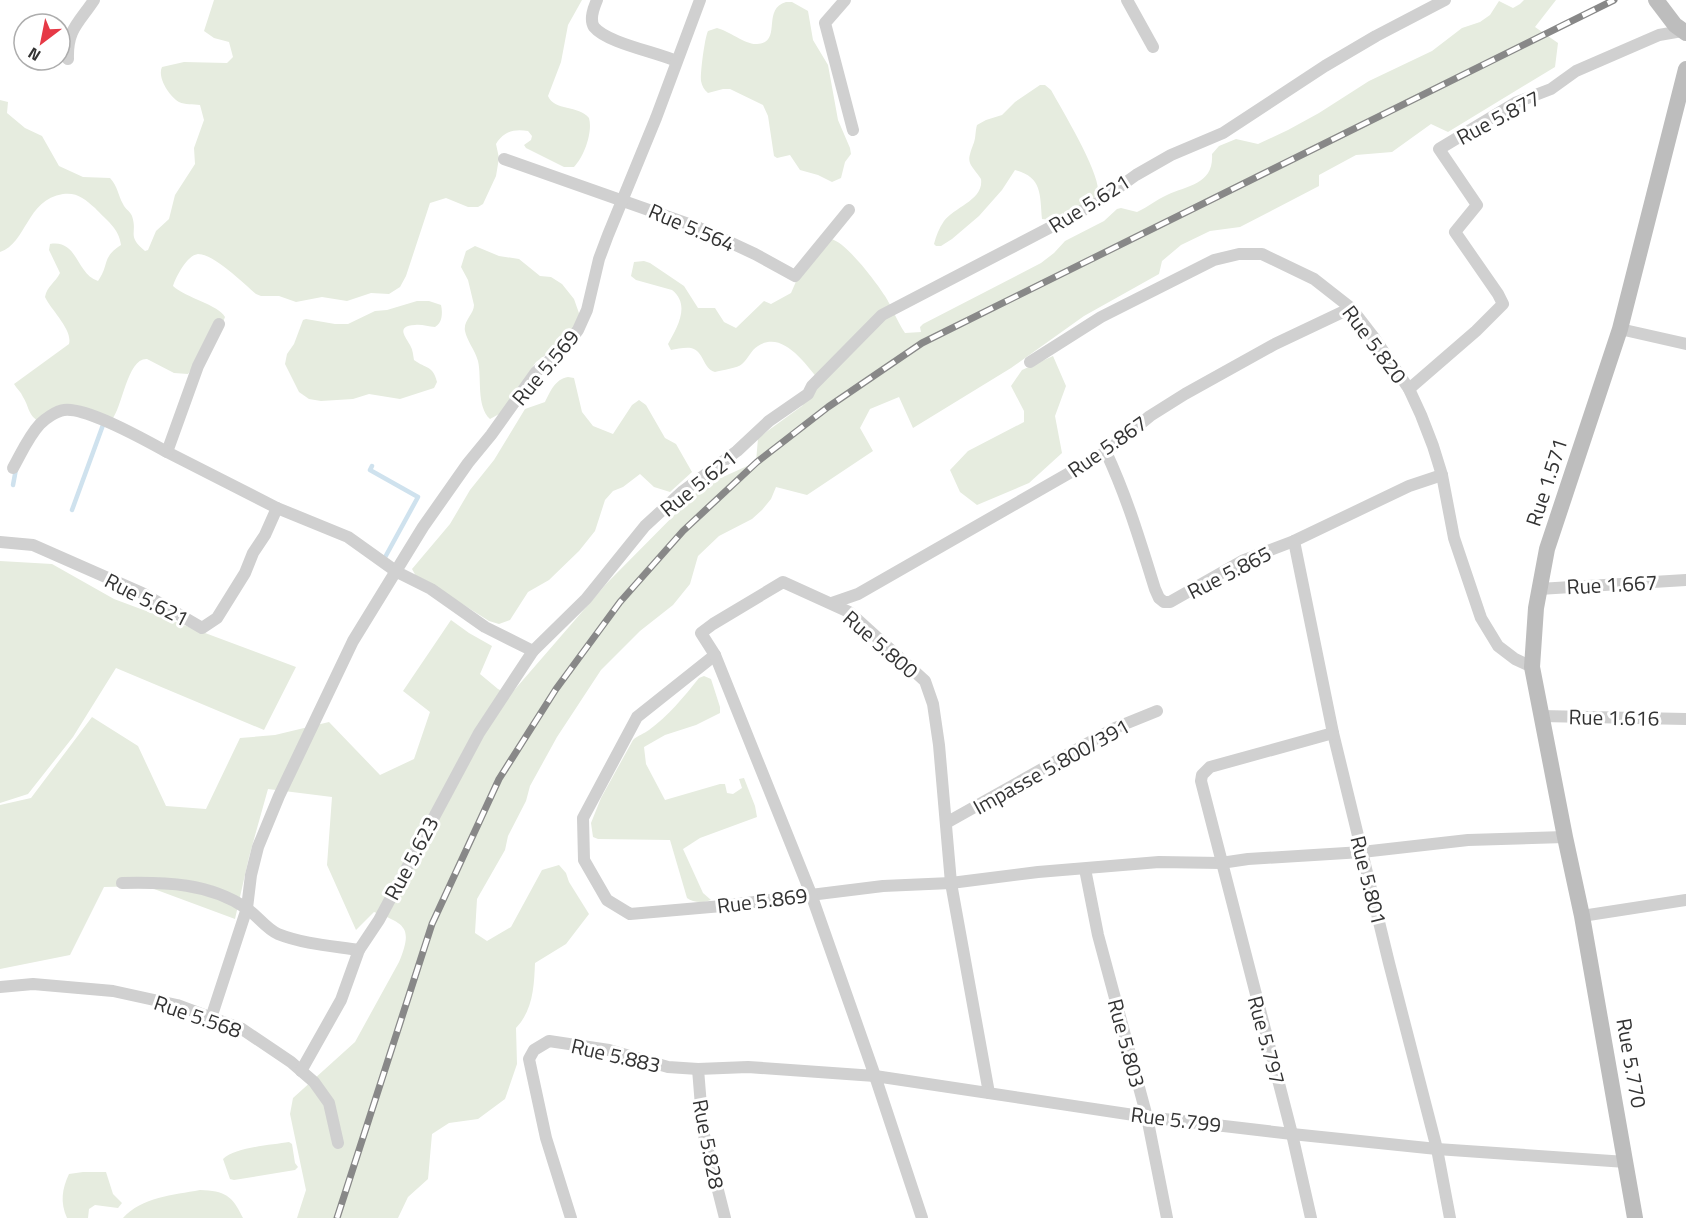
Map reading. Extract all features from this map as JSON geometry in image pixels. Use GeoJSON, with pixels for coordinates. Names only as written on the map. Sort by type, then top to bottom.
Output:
{"type":"FeatureCollection","features":[{"type":"Feature","properties":{"kind":"main road"},"geometry":{"type":"LineString","coordinates":[[1656,0],[1684,32]]}},
{"type":"Feature","properties":{"kind":"main road","name":"Rue 1.571"},"geometry":{"type":"LineString","coordinates":[[1582,916],[1564,837],[1532,667],[1539,589],[1547,549],[1620,328],[1686,69]]}},
{"type":"Feature","properties":{"kind":"main road","name":"Rue 5.770"},"geometry":{"type":"LineString","coordinates":[[1582,916],[1635,1218]]}},
{"type":"Feature","properties":{"kind":"street"},"geometry":{"type":"LineString","coordinates":[[72,30],[94,0]]}},
{"type":"Feature","properties":{"kind":"street"},"geometry":{"type":"LineString","coordinates":[[597,0],[592,20],[594,26],[601,32],[676,61]]}},
{"type":"Feature","properties":{"kind":"street","name":"Rue 5.569"},"geometry":{"type":"LineString","coordinates":[[211,1018],[247,908],[251,875],[258,847],[279,796],[353,641],[423,527],[536,372],[565,347],[578,330],[587,310],[600,259],[700,0]]}},
{"type":"Feature","properties":{"kind":"street"},"geometry":{"type":"LineString","coordinates":[[845,0],[825,24],[853,130]]}},
{"type":"Feature","properties":{"kind":"street"},"geometry":{"type":"LineString","coordinates":[[1127,0],[1152,47]]}},
{"type":"Feature","properties":{"kind":"street","name":"Rue 5.621"},"geometry":{"type":"LineString","coordinates":[[533,651],[586,599],[645,526],[683,491],[737,451],[769,421],[808,394],[812,386],[882,315],[1097,203],[1136,175],[1171,155],[1223,133],[1325,66],[1445,0]]}},
{"type":"Feature","properties":{"kind":"street","name":"Rue 5.877"},"geometry":{"type":"LineString","coordinates":[[1409,389],[1476,331],[1503,304],[1455,232],[1477,205],[1439,149],[1517,102],[1551,89],[1576,71],[1659,35],[1684,32]]}},
{"type":"Feature","properties":{"kind":"street","name":"Rue 5.564"},"geometry":{"type":"LineString","coordinates":[[504,159],[711,232],[795,276],[849,210]]}},
{"type":"Feature","properties":{"kind":"street","name":"Rue 5.820"},"geometry":{"type":"LineString","coordinates":[[1030,362],[1101,317],[1215,260],[1239,254],[1262,255],[1281,262],[1320,283],[1351,308],[1382,348],[1409,389],[1421,414],[1442,476],[1454,538],[1480,618],[1498,646],[1515,659],[1532,667]]}},
{"type":"Feature","properties":{"kind":"street","name":"Rue 5.867"},"geometry":{"type":"LineString","coordinates":[[832,603],[858,594],[1106,452],[1150,416],[1185,394],[1275,344],[1351,308]]}},
{"type":"Feature","properties":{"kind":"street"},"geometry":{"type":"LineString","coordinates":[[167,452],[198,366],[219,324]]}},
{"type":"Feature","properties":{"kind":"street"},"geometry":{"type":"LineString","coordinates":[[1620,328],[1686,344]]}},
{"type":"Feature","properties":{"kind":"street"},"geometry":{"type":"LineString","coordinates":[[13,468],[41,424],[63,410],[77,411],[97,417],[277,508],[348,537],[397,572],[431,589],[485,627],[533,651]]}},
{"type":"Feature","properties":{"kind":"street","name":"Rue 5.865"},"geometry":{"type":"LineString","coordinates":[[1106,452],[1124,490],[1155,589],[1159,598],[1164,602],[1170,602],[1244,560],[1294,541],[1409,486],[1442,476]]}},
{"type":"Feature","properties":{"kind":"street","name":"Rue 5.621"},"geometry":{"type":"LineString","coordinates":[[0,542],[33,545],[142,593],[202,628],[217,618],[240,582],[277,508]]}},
{"type":"Feature","properties":{"kind":"street","name":"Rue 5.801"},"geometry":{"type":"LineString","coordinates":[[1294,541],[1333,733],[1437,1149],[1450,1218]]}},
{"type":"Feature","properties":{"kind":"street","name":"Rue 1.667"},"geometry":{"type":"LineString","coordinates":[[1539,589],[1686,580]]}},
{"type":"Feature","properties":{"kind":"street","name":"Rue 5.800"},"geometry":{"type":"LineString","coordinates":[[875,1076],[811,894],[715,655],[701,633],[712,624],[783,582],[849,612],[925,681],[933,704],[939,745],[951,883],[989,1093]]}},
{"type":"Feature","properties":{"kind":"street","name":"Rue 5.623"},"geometry":{"type":"LineString","coordinates":[[301,1071],[341,1000],[359,950],[379,920],[479,733],[533,651]]}},
{"type":"Feature","properties":{"kind":"street","name":"Rue 5.869"},"geometry":{"type":"LineString","coordinates":[[715,655],[637,717],[583,818],[584,860],[607,900],[630,914],[722,906],[883,886],[951,883],[1038,872],[1159,862],[1221,863]]}},
{"type":"Feature","properties":{"kind":"street","name":"Impasse 5.800/391"},"geometry":{"type":"LineString","coordinates":[[946,823],[1115,728],[1157,711]]}},
{"type":"Feature","properties":{"kind":"street","name":"Rue 1.616"},"geometry":{"type":"LineString","coordinates":[[1541,716],[1686,719]]}},
{"type":"Feature","properties":{"kind":"street","name":"Rue 5.797"},"geometry":{"type":"LineString","coordinates":[[1311,1218],[1292,1134],[1201,781],[1205,770],[1210,767],[1333,733]]}},
{"type":"Feature","properties":{"kind":"street"},"geometry":{"type":"LineString","coordinates":[[1221,863],[1248,859],[1362,852],[1468,840],[1564,837]]}},
{"type":"Feature","properties":{"kind":"street","name":"Rue 5.803"},"geometry":{"type":"LineString","coordinates":[[1085,869],[1098,934],[1147,1117],[1167,1218]]}},
{"type":"Feature","properties":{"kind":"street"},"geometry":{"type":"LineString","coordinates":[[122,883],[159,882],[212,890],[247,908],[276,934],[359,950]]}},
{"type":"Feature","properties":{"kind":"street"},"geometry":{"type":"LineString","coordinates":[[1582,916],[1686,900]]}},
{"type":"Feature","properties":{"kind":"street","name":"Rue 5.568"},"geometry":{"type":"LineString","coordinates":[[0,987],[33,984],[113,991],[177,1005],[242,1029],[291,1062],[314,1082],[328,1103],[338,1143]]}},
{"type":"Feature","properties":{"kind":"street","name":"Rue 5.883"},"geometry":{"type":"LineString","coordinates":[[571,1218],[549,1148],[529,1059],[534,1050],[549,1041],[609,1050],[668,1067],[698,1069],[748,1067],[875,1076]]}},
{"type":"Feature","properties":{"kind":"street","name":"Rue 5.828"},"geometry":{"type":"LineString","coordinates":[[698,1069],[703,1131],[724,1218]]}},
{"type":"Feature","properties":{"kind":"street"},"geometry":{"type":"LineString","coordinates":[[875,1076],[922,1218]]}},
{"type":"Feature","properties":{"kind":"street","name":"Rue 5.799"},"geometry":{"type":"LineString","coordinates":[[875,1076],[1147,1117],[1292,1134],[1437,1149],[1626,1162]]}},
{"type":"Feature","properties":{"kind":"shaded area"},"geometry":{"type":"Polygon","coordinates":[[[214,0],[582,0],[568,25],[561,62],[548,96],[556,104],[579,111],[589,118],[589,137],[584,151],[574,167],[564,167],[526,148],[524,145],[531,140],[532,136],[528,131],[518,130],[502,136],[496,144],[499,158],[496,176],[483,204],[478,207],[468,207],[446,198],[430,203],[406,276],[400,287],[389,294],[371,293],[347,301],[322,297],[296,302],[279,296],[261,296],[212,259],[205,255],[194,255],[182,267],[173,286],[216,309],[225,317],[222,325],[188,374],[174,373],[147,359],[140,361],[130,374],[111,421],[66,414],[39,421],[31,414],[14,384],[69,344],[65,326],[45,297],[47,290],[60,273],[49,250],[50,244],[66,247],[85,272],[98,281],[108,258],[121,245],[115,229],[95,208],[80,197],[63,194],[41,204],[16,240],[0,252],[0,100],[8,102],[7,113],[25,128],[42,136],[59,166],[83,177],[110,178],[124,206],[132,216],[134,238],[139,246],[145,251],[148,250],[156,231],[169,219],[175,195],[195,164],[194,148],[204,120],[200,105],[181,103],[171,95],[161,76],[162,67],[184,62],[227,63],[233,57],[229,42],[214,38],[204,31],[214,0]]]}},
{"type":"Feature","properties":{"kind":"shaded area"},"geometry":{"type":"Polygon","coordinates":[[[1524,0],[1556,0],[1535,27],[1558,43],[1555,67],[1448,132],[1431,124],[1392,152],[1356,155],[1319,175],[1319,186],[1240,227],[1210,231],[1181,245],[1162,261],[1159,274],[1084,316],[1011,368],[913,428],[899,397],[870,409],[860,428],[873,451],[807,495],[776,487],[771,499],[752,519],[719,536],[698,556],[690,584],[673,605],[640,631],[601,670],[557,737],[530,786],[526,801],[508,836],[505,850],[477,899],[475,933],[487,941],[511,927],[542,870],[559,865],[589,914],[566,944],[535,963],[529,1006],[516,1028],[517,1064],[505,1099],[478,1119],[449,1123],[432,1134],[428,1179],[408,1197],[398,1218],[297,1218],[306,1190],[290,1114],[293,1098],[355,1042],[399,962],[406,942],[406,934],[400,924],[374,912],[356,930],[327,865],[332,797],[268,789],[235,919],[146,886],[104,887],[70,955],[0,969],[0,805],[31,798],[92,717],[138,746],[166,806],[206,809],[240,738],[275,735],[329,722],[380,775],[414,759],[430,712],[403,691],[451,620],[492,646],[480,674],[498,689],[510,695],[607,583],[703,486],[756,462],[758,438],[802,406],[819,380],[793,351],[776,342],[767,342],[758,346],[744,362],[734,368],[715,372],[708,367],[699,353],[691,348],[671,350],[668,344],[680,317],[681,303],[672,290],[636,280],[631,276],[634,262],[650,263],[684,286],[698,308],[715,308],[724,322],[736,328],[764,301],[771,304],[791,293],[798,277],[831,239],[844,247],[868,273],[885,296],[905,333],[921,332],[920,327],[923,324],[1041,263],[1065,241],[1104,221],[1117,209],[1137,212],[1163,197],[1198,182],[1209,172],[1212,154],[1219,146],[1236,139],[1258,144],[1288,130],[1369,81],[1432,51],[1462,28],[1480,22],[1490,15],[1499,1],[1513,8],[1524,0]]]}},
{"type":"Feature","properties":{"kind":"shaded area"},"geometry":{"type":"Polygon","coordinates":[[[786,2],[792,2],[808,11],[813,40],[828,65],[838,120],[850,148],[851,154],[845,162],[841,178],[832,182],[800,170],[790,155],[777,158],[774,156],[768,116],[763,105],[730,89],[708,93],[701,83],[708,31],[717,28],[753,44],[765,42],[771,32],[775,11],[786,2]]]}},
{"type":"Feature","properties":{"kind":"shaded area"},"geometry":{"type":"Polygon","coordinates":[[[1040,85],[1045,85],[1051,90],[1071,126],[1087,157],[1098,193],[1091,201],[1052,220],[1042,219],[1040,194],[1035,182],[1024,173],[1015,170],[1002,190],[979,216],[952,239],[941,246],[936,246],[934,244],[944,221],[973,198],[981,186],[981,179],[969,160],[977,125],[1002,115],[1015,102],[1040,85]]]}},
{"type":"Feature","properties":{"kind":"shaded area"},"geometry":{"type":"Polygon","coordinates":[[[475,246],[499,256],[519,259],[540,276],[551,277],[562,284],[574,299],[580,316],[564,342],[536,362],[501,413],[490,419],[481,399],[478,361],[465,331],[474,305],[468,280],[461,267],[466,251],[475,246]]]}},
{"type":"Feature","properties":{"kind":"shaded area"},"geometry":{"type":"Polygon","coordinates":[[[417,301],[429,301],[441,305],[441,318],[435,327],[415,325],[405,327],[404,330],[414,360],[433,373],[437,382],[434,388],[400,399],[369,394],[353,399],[321,401],[309,399],[299,392],[285,364],[287,354],[294,344],[303,320],[348,324],[375,311],[387,310],[417,301]]]}},
{"type":"Feature","properties":{"kind":"shaded area"},"geometry":{"type":"Polygon","coordinates":[[[1053,356],[1066,386],[1055,416],[1062,453],[1029,483],[977,505],[960,492],[950,470],[968,451],[1024,422],[1024,411],[1011,386],[1022,370],[1053,356]]]}},
{"type":"Feature","properties":{"kind":"shaded area"},"geometry":{"type":"Polygon","coordinates":[[[568,377],[574,378],[582,412],[593,426],[613,434],[632,405],[639,400],[646,405],[665,438],[676,444],[692,472],[670,492],[654,487],[640,474],[623,487],[613,491],[605,500],[595,531],[579,551],[549,580],[528,592],[510,620],[499,624],[489,621],[417,578],[412,569],[450,524],[470,490],[494,460],[525,409],[545,402],[556,383],[568,377]]]}},
{"type":"Feature","properties":{"kind":"shaded area"},"geometry":{"type":"Polygon","coordinates":[[[0,561],[52,564],[114,599],[296,667],[264,730],[116,668],[73,737],[28,794],[0,803],[0,561]]]}},
{"type":"Feature","properties":{"kind":"shaded area"},"geometry":{"type":"Polygon","coordinates":[[[704,676],[711,679],[720,713],[696,725],[665,735],[644,747],[646,764],[665,800],[720,784],[725,784],[727,793],[733,794],[742,788],[739,779],[744,778],[755,806],[757,817],[700,838],[683,849],[703,893],[711,900],[699,902],[687,898],[670,840],[598,839],[593,837],[591,823],[601,798],[633,740],[663,719],[699,678],[704,676]]]}},
{"type":"Feature","properties":{"kind":"shaded area"},"geometry":{"type":"Polygon","coordinates":[[[289,1142],[292,1144],[295,1163],[298,1167],[295,1170],[230,1179],[223,1159],[229,1155],[245,1149],[289,1142]]]}},
{"type":"Feature","properties":{"kind":"shaded area"},"geometry":{"type":"Polygon","coordinates":[[[106,1172],[113,1194],[122,1203],[118,1208],[95,1205],[89,1209],[88,1218],[67,1218],[63,1190],[69,1174],[106,1172]]]}},
{"type":"Feature","properties":{"kind":"shaded area"},"geometry":{"type":"Polygon","coordinates":[[[200,1190],[222,1193],[227,1196],[243,1218],[123,1218],[139,1205],[149,1201],[200,1190]]]}},
{"type":"Feature","properties":{"kind":"waterway"},"geometry":{"type":"LineString","coordinates":[[72,510],[103,425]]}},
{"type":"Feature","properties":{"kind":"waterway"},"geometry":{"type":"LineString","coordinates":[[372,466],[370,470],[418,497],[383,561]]}},
{"type":"Feature","properties":{"kind":"waterway"},"geometry":{"type":"LineString","coordinates":[[13,485],[16,469]]}},
{"type":"Feature","properties":{"kind":"railway"},"geometry":{"type":"LineString","coordinates":[[337,1218],[432,924],[499,779],[556,689],[620,602],[683,531],[757,462],[828,407],[922,343],[1614,0]]}}]}
